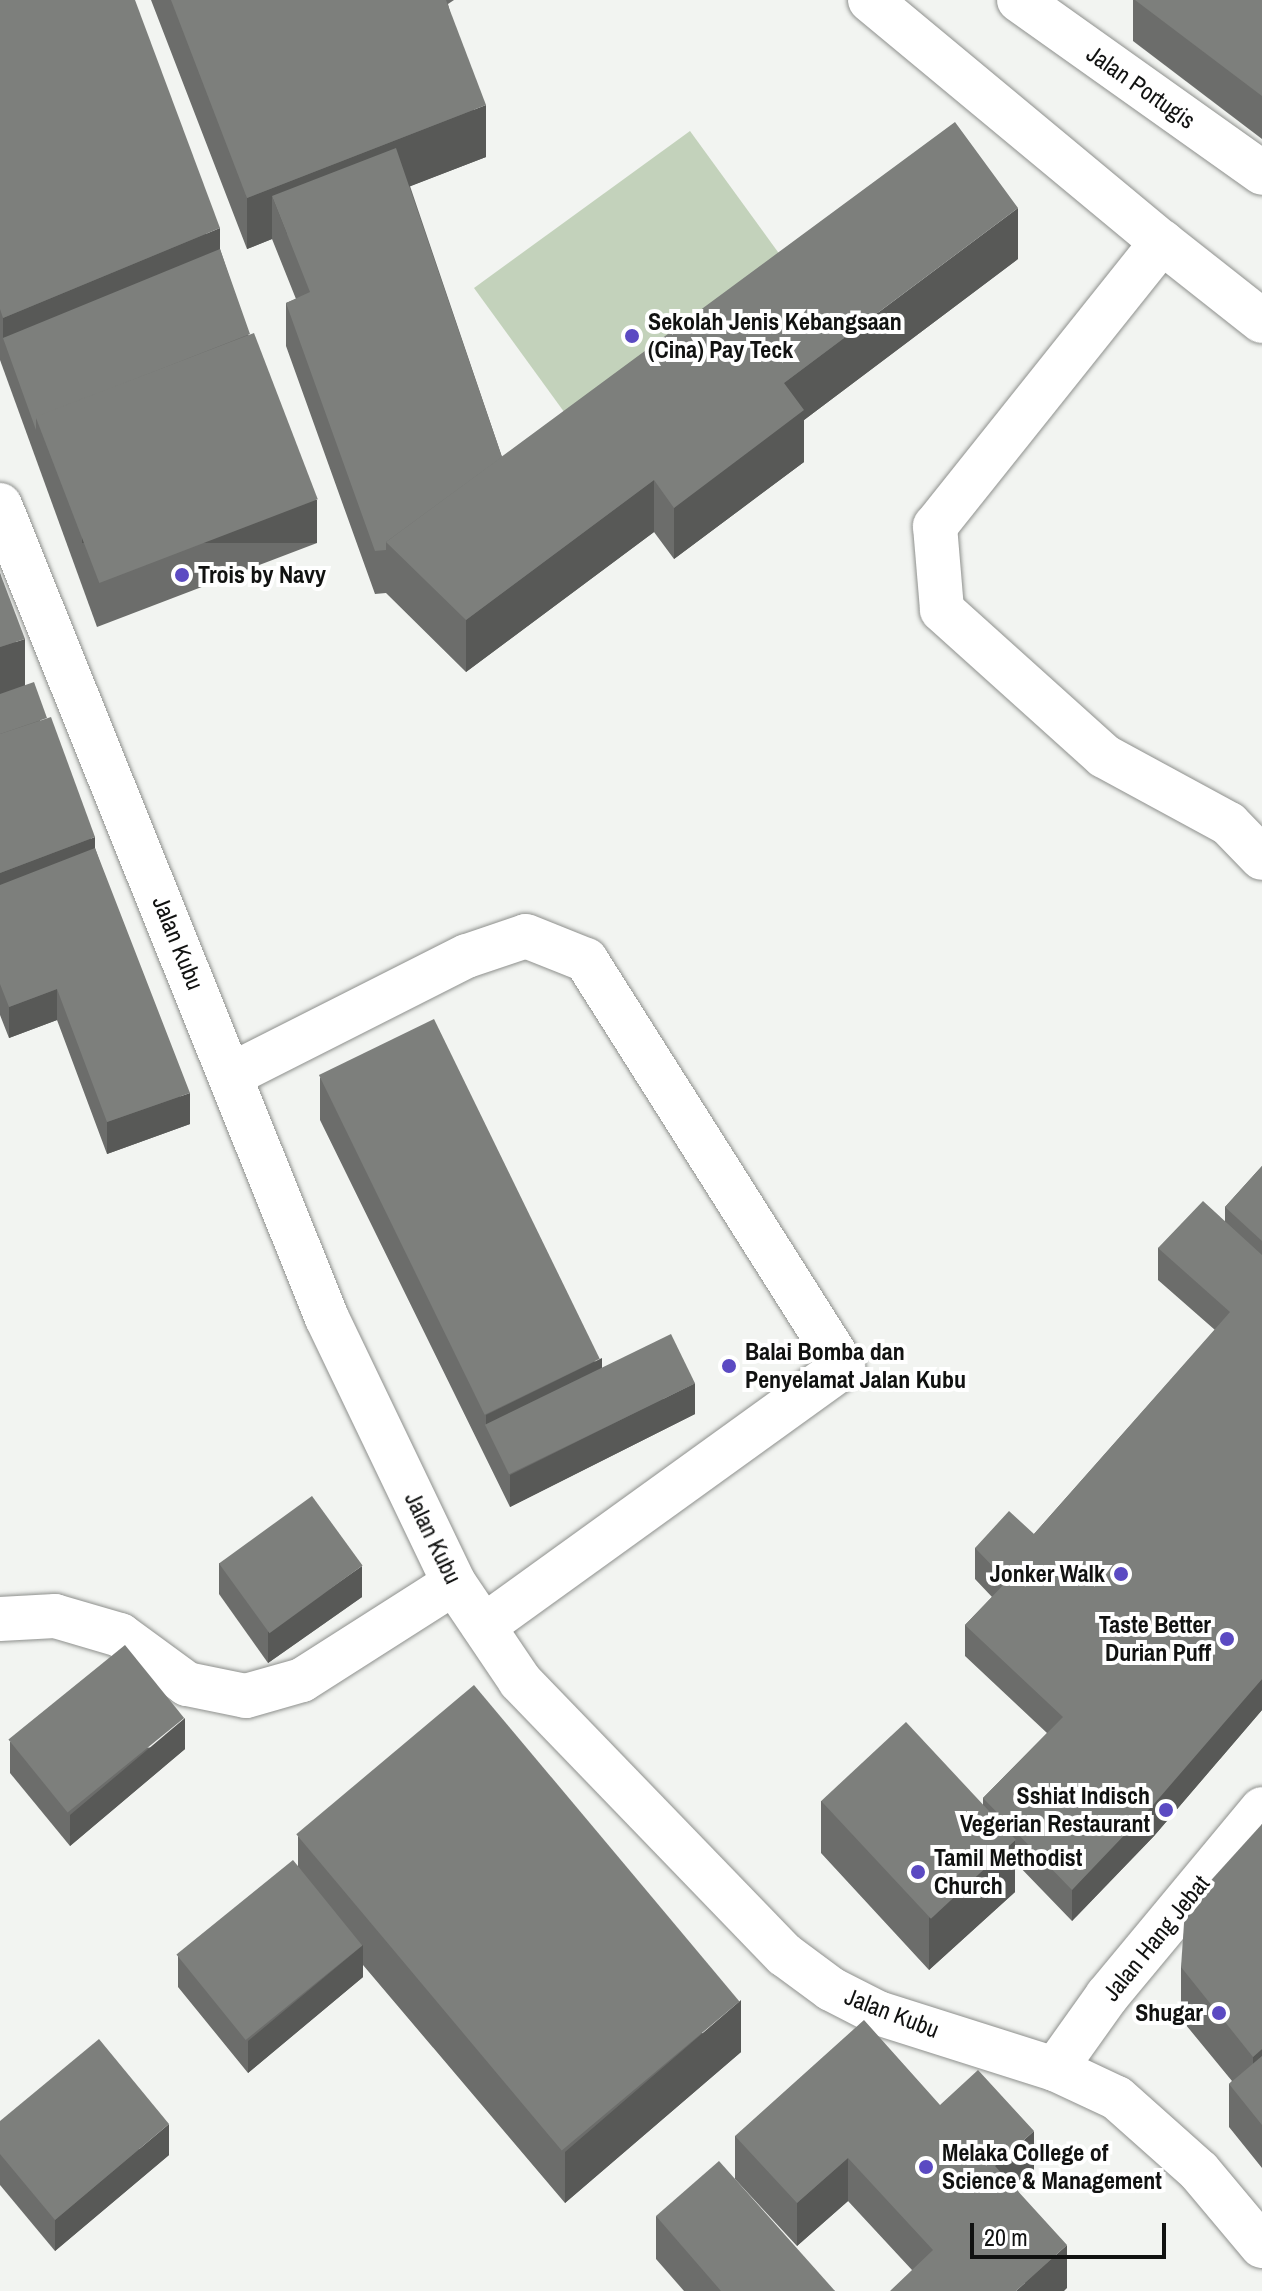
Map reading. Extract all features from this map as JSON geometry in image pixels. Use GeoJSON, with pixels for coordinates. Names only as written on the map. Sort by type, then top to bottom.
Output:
{"type":"FeatureCollection","features":[{"type":"Feature","properties":{"kind":"main road"},"geometry":{"type":"LineString","coordinates":[[870,0],[1262,321]]}},
{"type":"Feature","properties":{"kind":"main road","name":"Jalan Portugis"},"geometry":{"type":"LineString","coordinates":[[1019,0],[1262,173]]}},
{"type":"Feature","properties":{"kind":"main road"},"geometry":{"type":"LineString","coordinates":[[1162,242],[935,526],[942,610],[1104,756],[1229,824],[1262,858]]}},
{"type":"Feature","properties":{"kind":"main road","name":"Jalan Kubu"},"geometry":{"type":"LineString","coordinates":[[0,505],[327,1318],[454,1583],[520,1681],[785,1955],[831,1989],[878,2013],[1055,2069],[1117,2098],[1199,2171],[1262,2246]]}},
{"type":"Feature","properties":{"kind":"main road"},"geometry":{"type":"LineString","coordinates":[[231,1075],[467,956],[526,936],[586,960],[843,1367],[484,1626]]}},
{"type":"Feature","properties":{"kind":"main road"},"geometry":{"type":"LineString","coordinates":[[0,1619],[55,1616],[120,1635],[187,1684],[246,1696],[302,1680],[454,1583]]}},
{"type":"Feature","properties":{"kind":"main road","name":"Jalan Hang Jebat"},"geometry":{"type":"LineString","coordinates":[[1055,2069],[1125,1974],[1262,1811]]}},
{"type":"Feature","properties":{"kind":"green space"},"geometry":{"type":"Polygon","coordinates":[[[690,131],[785,262],[569,419],[474,288],[690,131]]]}},
{"type":"Feature","properties":{"kind":"building"},"geometry":{"type":"Polygon","coordinates":[[[0,0],[135,0],[220,228],[3,318],[0,309],[0,0]]]}},
{"type":"Feature","properties":{"kind":"building"},"geometry":{"type":"Polygon","coordinates":[[[171,0],[446,0],[486,105],[247,198],[171,0]]]}},
{"type":"Feature","properties":{"kind":"building"},"geometry":{"type":"Polygon","coordinates":[[[1135,0],[1262,0],[1262,96],[1135,0]]]}},
{"type":"Feature","properties":{"kind":"building"},"geometry":{"type":"Polygon","coordinates":[[[955,122],[1018,208],[784,383],[804,410],[674,508],[654,480],[466,620],[386,542],[955,122]]]}},
{"type":"Feature","properties":{"kind":"building"},"geometry":{"type":"Polygon","coordinates":[[[396,148],[502,457],[386,542],[386,550],[375,551],[286,303],[310,292],[272,196],[396,148]]]}},
{"type":"Feature","properties":{"kind":"building"},"geometry":{"type":"Polygon","coordinates":[[[220,249],[250,334],[36,418],[36,430],[3,338],[220,249]]]}},
{"type":"Feature","properties":{"kind":"building"},"geometry":{"type":"Polygon","coordinates":[[[254,333],[318,499],[99,583],[36,417],[254,333]]]}},
{"type":"Feature","properties":{"kind":"building"},"geometry":{"type":"Polygon","coordinates":[[[0,573],[25,639],[0,647],[0,573]]]}},
{"type":"Feature","properties":{"kind":"building"},"geometry":{"type":"Polygon","coordinates":[[[34,682],[47,718],[0,734],[0,694],[34,682]]]}},
{"type":"Feature","properties":{"kind":"building"},"geometry":{"type":"Polygon","coordinates":[[[51,717],[95,837],[0,873],[0,734],[51,717]]]}},
{"type":"Feature","properties":{"kind":"building"},"geometry":{"type":"Polygon","coordinates":[[[95,848],[190,1093],[107,1122],[57,989],[9,1007],[0,984],[0,885],[95,848]]]}},
{"type":"Feature","properties":{"kind":"building"},"geometry":{"type":"Polygon","coordinates":[[[434,1019],[600,1359],[485,1415],[319,1075],[434,1019]]]}},
{"type":"Feature","properties":{"kind":"building"},"geometry":{"type":"Polygon","coordinates":[[[1262,1166],[1262,1241],[1225,1207],[1262,1166]]]}},
{"type":"Feature","properties":{"kind":"building"},"geometry":{"type":"Polygon","coordinates":[[[1203,1201],[1262,1255],[1262,1679],[1154,1804],[1072,1890],[983,1798],[1063,1717],[965,1625],[1007,1581],[975,1548],[1009,1511],[1034,1534],[1230,1312],[1158,1248],[1203,1201]]]}},
{"type":"Feature","properties":{"kind":"building"},"geometry":{"type":"Polygon","coordinates":[[[671,1334],[695,1383],[509,1474],[485,1425],[671,1334]]]}},
{"type":"Feature","properties":{"kind":"building"},"geometry":{"type":"Polygon","coordinates":[[[312,1496],[363,1566],[270,1633],[219,1564],[312,1496]]]}},
{"type":"Feature","properties":{"kind":"building"},"geometry":{"type":"Polygon","coordinates":[[[125,1645],[184,1718],[68,1812],[8,1739],[125,1645]]]}},
{"type":"Feature","properties":{"kind":"building"},"geometry":{"type":"Polygon","coordinates":[[[474,1685],[739,2001],[562,2151],[296,1834],[474,1685]]]}},
{"type":"Feature","properties":{"kind":"building"},"geometry":{"type":"Polygon","coordinates":[[[906,1722],[1016,1840],[931,1919],[821,1801],[906,1722]]]}},
{"type":"Feature","properties":{"kind":"building"},"geometry":{"type":"Polygon","coordinates":[[[1262,1824],[1262,2049],[1253,2057],[1181,1967],[1185,1909],[1262,1824]]]}},
{"type":"Feature","properties":{"kind":"building"},"geometry":{"type":"Polygon","coordinates":[[[293,1860],[362,1945],[246,2040],[176,1954],[293,1860]]]}},
{"type":"Feature","properties":{"kind":"building"},"geometry":{"type":"Polygon","coordinates":[[[864,2020],[940,2105],[978,2070],[1034,2131],[995,2166],[1067,2245],[1016,2291],[890,2291],[933,2250],[848,2158],[797,2203],[735,2136],[864,2020]]]}},
{"type":"Feature","properties":{"kind":"building"},"geometry":{"type":"Polygon","coordinates":[[[99,2039],[169,2124],[55,2220],[0,2154],[0,2121],[99,2039]]]}},
{"type":"Feature","properties":{"kind":"building"},"geometry":{"type":"Polygon","coordinates":[[[1262,2056],[1262,2125],[1229,2084],[1262,2056]]]}},
{"type":"Feature","properties":{"kind":"building"},"geometry":{"type":"Polygon","coordinates":[[[719,2161],[835,2291],[721,2291],[656,2216],[719,2161]]]}},
{"type":"Feature","properties":{"kind":"place","name":"Sekolah Jenis Kebangsaan (Cina) Pay Teck"},"geometry":{"type":"Point","coordinates":[632,336]}},
{"type":"Feature","properties":{"kind":"place","name":"Trois by Navy"},"geometry":{"type":"Point","coordinates":[182,575]}},
{"type":"Feature","properties":{"kind":"place","name":"Balai Bomba dan Penyelamat Jalan Kubu"},"geometry":{"type":"Point","coordinates":[729,1366]}},
{"type":"Feature","properties":{"kind":"place","name":"Jonker Walk"},"geometry":{"type":"Point","coordinates":[1121,1574]}},
{"type":"Feature","properties":{"kind":"place","name":"Taste Better Durian Puff"},"geometry":{"type":"Point","coordinates":[1227,1639]}},
{"type":"Feature","properties":{"kind":"place","name":"Sshiat Indisch Vegerian Restaurant"},"geometry":{"type":"Point","coordinates":[1166,1810]}},
{"type":"Feature","properties":{"kind":"place","name":"Tamil Methodist Church"},"geometry":{"type":"Point","coordinates":[918,1872]}},
{"type":"Feature","properties":{"kind":"place","name":"Shugar"},"geometry":{"type":"Point","coordinates":[1219,2013]}},
{"type":"Feature","properties":{"kind":"place","name":"Melaka College of Science & Management"},"geometry":{"type":"Point","coordinates":[926,2167]}}]}
